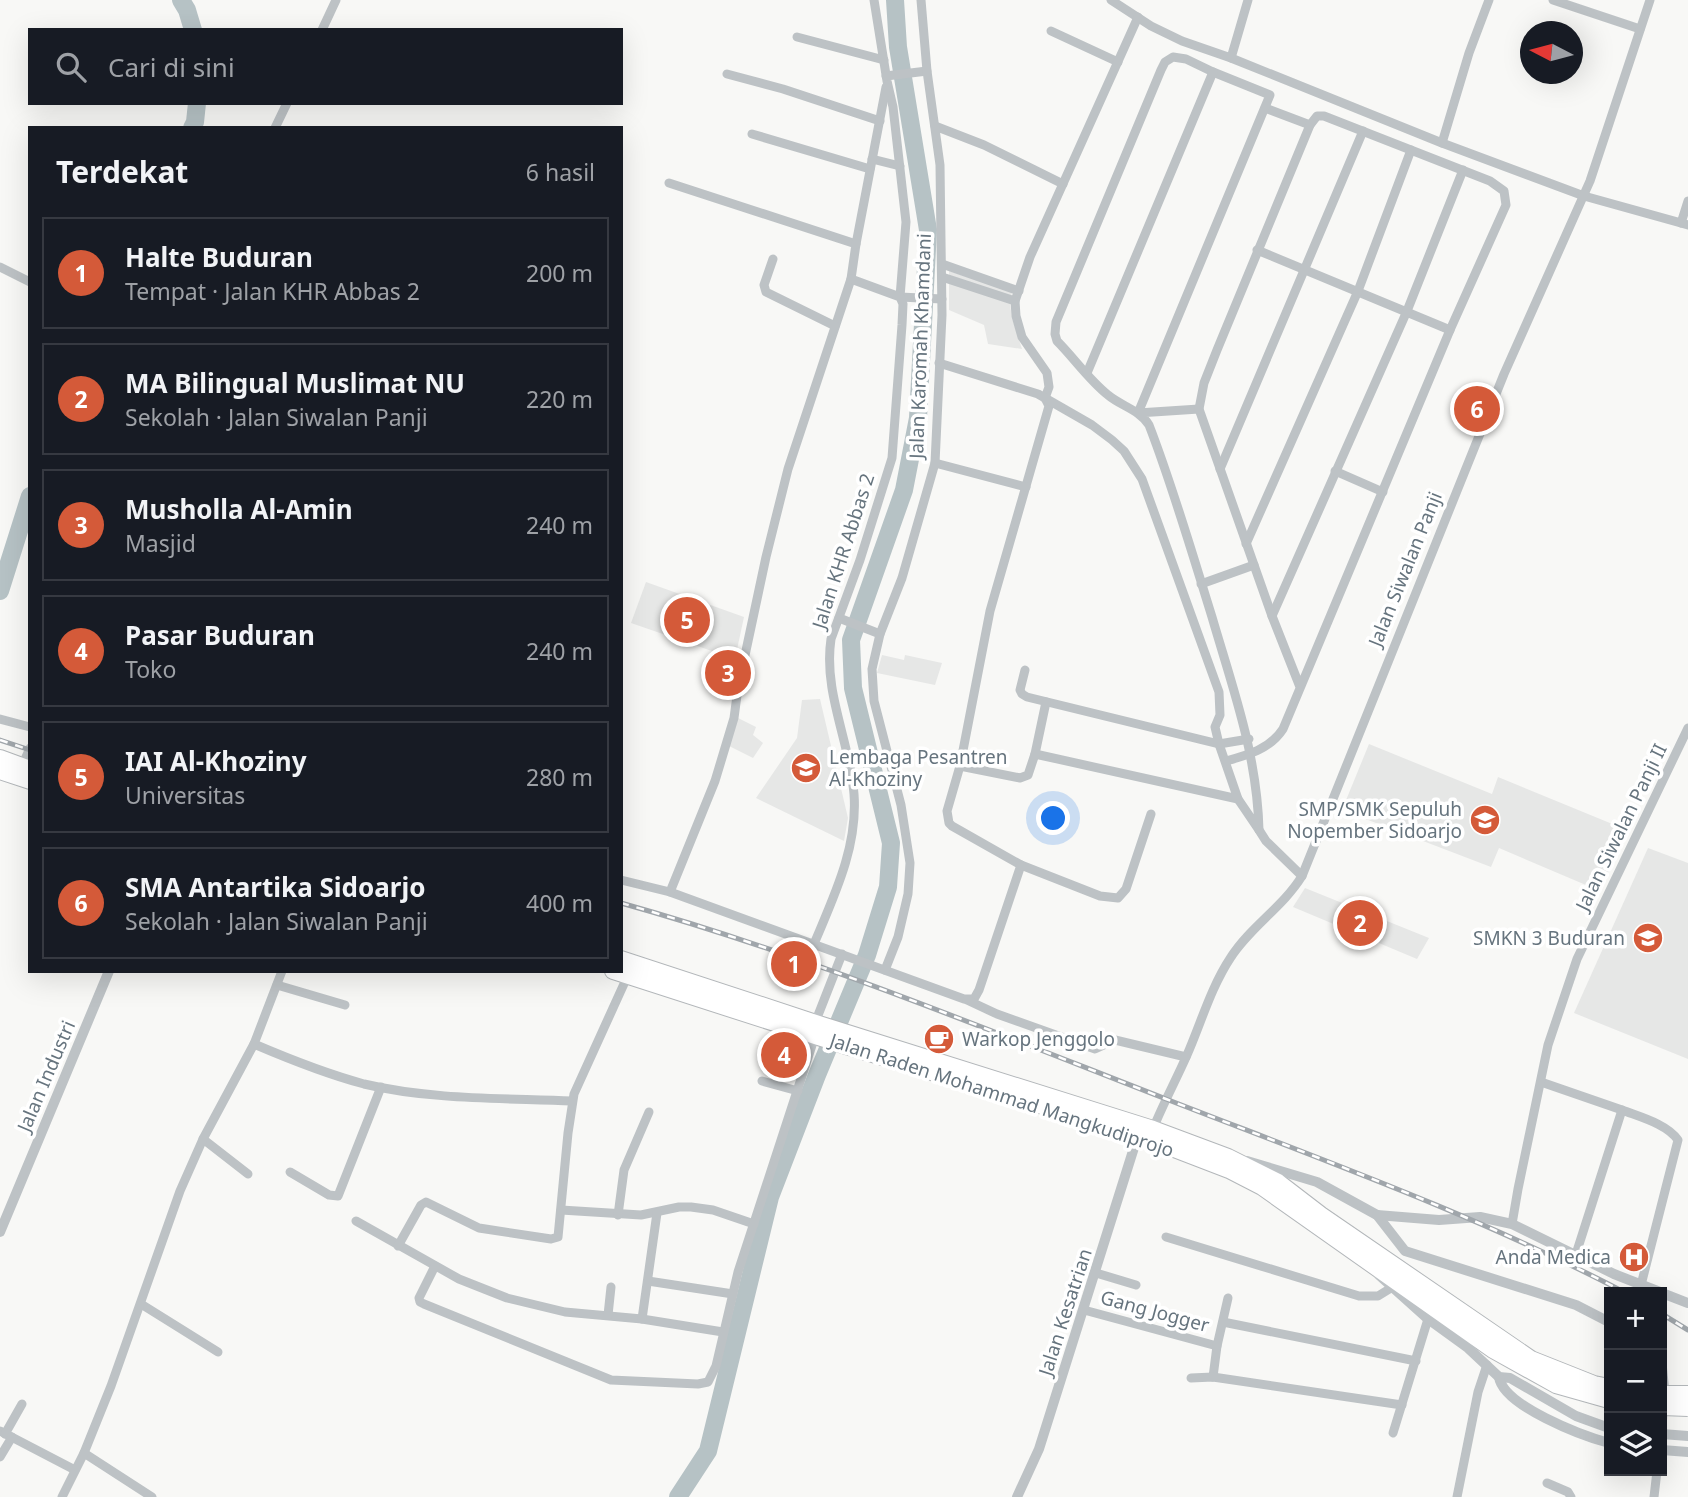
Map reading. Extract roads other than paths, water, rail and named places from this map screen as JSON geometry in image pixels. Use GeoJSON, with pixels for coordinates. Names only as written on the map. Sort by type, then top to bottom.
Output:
{"type":"FeatureCollection","features":[{"type":"Feature","properties":{"kind":"highway"},"geometry":{"type":"LineString","coordinates":[[0,758],[27,772]]}},
{"type":"Feature","properties":{"kind":"highway"},"geometry":{"type":"LineString","coordinates":[[0,771],[27,772]]}},
{"type":"Feature","properties":{"kind":"highway","name":"Jalan Raden Mohammad Mangkudiprojo"},"geometry":{"type":"LineString","coordinates":[[623,960],[816,1030]]}},
{"type":"Feature","properties":{"kind":"highway","name":"Jalan Raden Mohammad Mangkudiprojo"},"geometry":{"type":"LineString","coordinates":[[621,973],[1228,1157],[1278,1182],[1464,1322]]}},
{"type":"Feature","properties":{"kind":"highway","name":"Jalan Raden Mohammad Mangkudiprojo"},"geometry":{"type":"LineString","coordinates":[[1145,1132],[1262,1187],[1370,1263],[1464,1322]]}},
{"type":"Feature","properties":{"kind":"highway"},"geometry":{"type":"LineString","coordinates":[[1464,1322],[1531,1359],[1604,1386]]}},
{"type":"Feature","properties":{"kind":"highway"},"geometry":{"type":"LineString","coordinates":[[1464,1322],[1504,1357],[1556,1385],[1604,1399]]}},
{"type":"Feature","properties":{"kind":"highway"},"geometry":{"type":"LineString","coordinates":[[1667,1394],[1688,1394]]}},
{"type":"Feature","properties":{"kind":"highway"},"geometry":{"type":"LineString","coordinates":[[1667,1407],[1688,1408]]}},
{"type":"Feature","properties":{"kind":"street"},"geometry":{"type":"LineString","coordinates":[[323,28],[336,0]]}},
{"type":"Feature","properties":{"kind":"street"},"geometry":{"type":"LineString","coordinates":[[670,892],[715,781],[734,718],[766,557],[788,469],[851,279],[889,77],[874,0]]}},
{"type":"Feature","properties":{"kind":"street","name":"Jalan Karomah Khamdani"},"geometry":{"type":"LineString","coordinates":[[885,970],[898,937],[908,894],[910,871],[901,805],[878,722],[872,669],[876,633],[902,578],[934,463],[939,363],[938,299],[942,277],[940,165],[927,71],[921,0]]}},
{"type":"Feature","properties":{"kind":"street"},"geometry":{"type":"LineString","coordinates":[[1111,0],[1182,41],[1584,196],[1684,224],[1688,201]]}},
{"type":"Feature","properties":{"kind":"street"},"geometry":{"type":"LineString","coordinates":[[1231,58],[1248,0]]}},
{"type":"Feature","properties":{"kind":"street"},"geometry":{"type":"LineString","coordinates":[[1442,143],[1469,53],[1489,0]]}},
{"type":"Feature","properties":{"kind":"street"},"geometry":{"type":"LineString","coordinates":[[1553,0],[1640,29]]}},
{"type":"Feature","properties":{"kind":"street","name":"Jalan Siwalan Panji"},"geometry":{"type":"LineString","coordinates":[[1145,1132],[1186,1057],[1220,975],[1231,956],[1244,939],[1293,891],[1302,876],[1504,374],[1584,196],[1650,0]]}},
{"type":"Feature","properties":{"kind":"street"},"geometry":{"type":"LineString","coordinates":[[1045,398],[1049,387],[1047,373],[1023,338],[1016,316],[1017,296],[1030,257],[1138,17]]}},
{"type":"Feature","properties":{"kind":"street"},"geometry":{"type":"LineString","coordinates":[[1051,31],[1118,62]]}},
{"type":"Feature","properties":{"kind":"street"},"geometry":{"type":"LineString","coordinates":[[797,37],[884,60]]}},
{"type":"Feature","properties":{"kind":"street"},"geometry":{"type":"LineString","coordinates":[[1199,409],[1139,413],[1124,407],[1105,393],[1057,341],[1056,322],[1166,62],[1173,57],[1179,57],[1270,96]]}},
{"type":"Feature","properties":{"kind":"street"},"geometry":{"type":"LineString","coordinates":[[889,77],[927,71]]}},
{"type":"Feature","properties":{"kind":"street"},"geometry":{"type":"LineString","coordinates":[[1087,373],[1213,72]]}},
{"type":"Feature","properties":{"kind":"street"},"geometry":{"type":"LineString","coordinates":[[727,74],[783,89],[880,121]]}},
{"type":"Feature","properties":{"kind":"street","name":"Jalan KHR Abbas 2"},"geometry":{"type":"LineString","coordinates":[[814,944],[842,876],[855,828],[854,791],[829,666],[831,639],[841,619],[891,458],[905,298],[906,222],[889,77]]}},
{"type":"Feature","properties":{"kind":"street"},"geometry":{"type":"LineString","coordinates":[[1139,413],[1279,79]]}},
{"type":"Feature","properties":{"kind":"street"},"geometry":{"type":"LineString","coordinates":[[276,126],[286,105]]}},
{"type":"Feature","properties":{"kind":"street"},"geometry":{"type":"LineString","coordinates":[[1265,108],[1310,125]]}},
{"type":"Feature","properties":{"kind":"street"},"geometry":{"type":"LineString","coordinates":[[1226,761],[1261,750],[1279,736],[1300,687],[1383,492],[1450,330],[1506,205],[1506,196],[1499,186],[1324,116],[1317,117],[1310,125],[1204,383],[1199,409],[1300,687]]}},
{"type":"Feature","properties":{"kind":"street"},"geometry":{"type":"LineString","coordinates":[[934,126],[984,145],[1063,184]]}},
{"type":"Feature","properties":{"kind":"street"},"geometry":{"type":"LineString","coordinates":[[1220,469],[1363,131]]}},
{"type":"Feature","properties":{"kind":"street"},"geometry":{"type":"LineString","coordinates":[[752,134],[871,164],[900,166]]}},
{"type":"Feature","properties":{"kind":"street"},"geometry":{"type":"LineString","coordinates":[[1246,544],[1358,291],[1411,150]]}},
{"type":"Feature","properties":{"kind":"street"},"geometry":{"type":"LineString","coordinates":[[1272,616],[1407,311],[1463,170]]}},
{"type":"Feature","properties":{"kind":"street"},"geometry":{"type":"LineString","coordinates":[[669,183],[856,244]]}},
{"type":"Feature","properties":{"kind":"street"},"geometry":{"type":"LineString","coordinates":[[1258,250],[1450,330]]}},
{"type":"Feature","properties":{"kind":"street"},"geometry":{"type":"LineString","coordinates":[[774,259],[764,285],[766,292],[835,326]]}},
{"type":"Feature","properties":{"kind":"street"},"geometry":{"type":"LineString","coordinates":[[942,264],[1017,296]]}},
{"type":"Feature","properties":{"kind":"street"},"geometry":{"type":"LineString","coordinates":[[0,267],[28,281]]}},
{"type":"Feature","properties":{"kind":"street"},"geometry":{"type":"LineString","coordinates":[[942,277],[1017,296]]}},
{"type":"Feature","properties":{"kind":"street"},"geometry":{"type":"LineString","coordinates":[[851,279],[905,298],[938,299]]}},
{"type":"Feature","properties":{"kind":"street"},"geometry":{"type":"LineString","coordinates":[[939,363],[1031,391],[1092,425],[1124,451],[1142,479],[1219,692],[1220,715],[1215,727],[1238,799],[1266,841],[1302,876]]}},
{"type":"Feature","properties":{"kind":"street"},"geometry":{"type":"LineString","coordinates":[[1045,398],[1048,412],[990,611],[960,766],[947,811],[948,823],[1021,865],[1100,896],[1118,898],[1126,889],[1151,814]]}},
{"type":"Feature","properties":{"kind":"street"},"geometry":{"type":"LineString","coordinates":[[1139,413],[1149,425],[1156,442],[1249,738],[1258,799],[1259,830]]}},
{"type":"Feature","properties":{"kind":"street"},"geometry":{"type":"LineString","coordinates":[[934,463],[1026,487]]}},
{"type":"Feature","properties":{"kind":"street"},"geometry":{"type":"LineString","coordinates":[[1335,471],[1383,492]]}},
{"type":"Feature","properties":{"kind":"street"},"geometry":{"type":"LineString","coordinates":[[1202,584],[1254,565]]}},
{"type":"Feature","properties":{"kind":"street"},"geometry":{"type":"LineString","coordinates":[[841,619],[876,633]]}},
{"type":"Feature","properties":{"kind":"street"},"geometry":{"type":"LineString","coordinates":[[1025,670],[1020,690],[1022,694],[1046,702],[1219,744],[1249,738]]}},
{"type":"Feature","properties":{"kind":"street"},"geometry":{"type":"LineString","coordinates":[[960,766],[1020,778],[1028,775],[1046,702]]}},
{"type":"Feature","properties":{"kind":"street"},"geometry":{"type":"LineString","coordinates":[[0,719],[28,726]]}},
{"type":"Feature","properties":{"kind":"street","name":"Jalan Siwalan Panji II"},"geometry":{"type":"LineString","coordinates":[[1513,1224],[1517,1189],[1548,1045],[1577,959],[1688,728]]}},
{"type":"Feature","properties":{"kind":"street"},"geometry":{"type":"LineString","coordinates":[[1035,754],[1238,799]]}},
{"type":"Feature","properties":{"kind":"street"},"geometry":{"type":"LineString","coordinates":[[964,999],[974,999],[979,990],[1021,865]]}},
{"type":"Feature","properties":{"kind":"street"},"geometry":{"type":"LineString","coordinates":[[623,880],[670,892],[855,958],[1095,1049],[1115,1040],[1186,1057]]}},
{"type":"Feature","properties":{"kind":"street"},"geometry":{"type":"LineString","coordinates":[[435,1266],[421,1294],[419,1300],[422,1303],[611,1380],[706,1384],[714,1374],[733,1294],[754,1224],[842,954]]}},
{"type":"Feature","properties":{"kind":"street","name":"Jalan Industri"},"geometry":{"type":"LineString","coordinates":[[0,1233],[107,973]]}},
{"type":"Feature","properties":{"kind":"street"},"geometry":{"type":"LineString","coordinates":[[62,1497],[84,1453],[141,1304],[180,1191],[254,1044],[281,973]]}},
{"type":"Feature","properties":{"kind":"street"},"geometry":{"type":"LineString","coordinates":[[398,1245],[425,1202],[479,1228],[553,1239],[559,1235],[572,1101],[621,973]]}},
{"type":"Feature","properties":{"kind":"street"},"geometry":{"type":"LineString","coordinates":[[276,985],[345,1005]]}},
{"type":"Feature","properties":{"kind":"street"},"geometry":{"type":"LineString","coordinates":[[254,1044],[335,1075],[381,1087],[446,1094],[572,1101]]}},
{"type":"Feature","properties":{"kind":"street"},"geometry":{"type":"LineString","coordinates":[[762,1081],[798,1091]]}},
{"type":"Feature","properties":{"kind":"street"},"geometry":{"type":"LineString","coordinates":[[1541,1082],[1622,1110],[1665,1129],[1678,1140],[1641,1285]]}},
{"type":"Feature","properties":{"kind":"street"},"geometry":{"type":"LineString","coordinates":[[290,1172],[328,1195],[338,1196],[381,1087]]}},
{"type":"Feature","properties":{"kind":"street"},"geometry":{"type":"LineString","coordinates":[[1576,1254],[1622,1110]]}},
{"type":"Feature","properties":{"kind":"street"},"geometry":{"type":"LineString","coordinates":[[618,1215],[624,1170],[649,1112]]}},
{"type":"Feature","properties":{"kind":"street","name":"Jalan Kesatrian"},"geometry":{"type":"LineString","coordinates":[[1017,1497],[1039,1449],[1145,1132]]}},
{"type":"Feature","properties":{"kind":"street"},"geometry":{"type":"LineString","coordinates":[[204,1139],[248,1174]]}},
{"type":"Feature","properties":{"kind":"street","name":"Jalan Raden Mohammad Mangkudiprojo"},"geometry":{"type":"LineString","coordinates":[[1228,1157],[1317,1182],[1377,1215],[1405,1251],[1576,1305],[1604,1319]]}},
{"type":"Feature","properties":{"kind":"street"},"geometry":{"type":"LineString","coordinates":[[561,1210],[618,1215],[657,1213],[679,1207],[702,1209],[754,1224]]}},
{"type":"Feature","properties":{"kind":"street"},"geometry":{"type":"LineString","coordinates":[[642,1319],[657,1213]]}},
{"type":"Feature","properties":{"kind":"street","name":"Jalan Raden Mohammad Mangkudiprojo"},"geometry":{"type":"LineString","coordinates":[[1377,1215],[1439,1220],[1480,1217],[1513,1224],[1646,1287]]}},
{"type":"Feature","properties":{"kind":"street"},"geometry":{"type":"LineString","coordinates":[[356,1221],[472,1286],[507,1298],[565,1312],[642,1319],[723,1332]]}},
{"type":"Feature","properties":{"kind":"street"},"geometry":{"type":"LineString","coordinates":[[1166,1237],[1359,1296],[1378,1296],[1391,1288]]}},
{"type":"Feature","properties":{"kind":"street","name":"Jalan Raden Mohammad Mangkudiprojo"},"geometry":{"type":"LineString","coordinates":[[1370,1263],[1391,1288],[1487,1365],[1499,1377],[1502,1388],[1507,1393],[1536,1413],[1588,1438],[1604,1442]]}},
{"type":"Feature","properties":{"kind":"street"},"geometry":{"type":"LineString","coordinates":[[1096,1273],[1136,1285]]}},
{"type":"Feature","properties":{"kind":"street"},"geometry":{"type":"LineString","coordinates":[[648,1281],[733,1294]]}},
{"type":"Feature","properties":{"kind":"street"},"geometry":{"type":"LineString","coordinates":[[608,1315],[611,1287]]}},
{"type":"Feature","properties":{"kind":"street","name":"Jalan Raden Mohammad Mangkudiprojo"},"geometry":{"type":"LineString","coordinates":[[1667,1295],[1688,1303]]}},
{"type":"Feature","properties":{"kind":"street"},"geometry":{"type":"LineString","coordinates":[[1213,1377],[1228,1298]]}},
{"type":"Feature","properties":{"kind":"street"},"geometry":{"type":"LineString","coordinates":[[141,1304],[218,1352]]}},
{"type":"Feature","properties":{"kind":"street","name":"Gang Jogger"},"geometry":{"type":"LineString","coordinates":[[1084,1310],[1217,1346]]}},
{"type":"Feature","properties":{"kind":"street"},"geometry":{"type":"LineString","coordinates":[[1393,1433],[1428,1319]]}},
{"type":"Feature","properties":{"kind":"street"},"geometry":{"type":"LineString","coordinates":[[1223,1322],[1416,1361]]}},
{"type":"Feature","properties":{"kind":"street"},"geometry":{"type":"LineString","coordinates":[[1457,1497],[1478,1392],[1487,1365]]}},
{"type":"Feature","properties":{"kind":"street"},"geometry":{"type":"LineString","coordinates":[[1191,1378],[1213,1377],[1402,1405]]}},
{"type":"Feature","properties":{"kind":"street","name":"Jalan Raden Mohammad Mangkudiprojo"},"geometry":{"type":"LineString","coordinates":[[1499,1377],[1510,1378],[1576,1416],[1604,1426]]}},
{"type":"Feature","properties":{"kind":"street"},"geometry":{"type":"LineString","coordinates":[[0,1457],[6,1434],[22,1404]]}},
{"type":"Feature","properties":{"kind":"street"},"geometry":{"type":"LineString","coordinates":[[6,1434],[75,1470]]}},
{"type":"Feature","properties":{"kind":"street"},"geometry":{"type":"LineString","coordinates":[[1667,1434],[1688,1436]]}},
{"type":"Feature","properties":{"kind":"street"},"geometry":{"type":"LineString","coordinates":[[1667,1450],[1688,1452]]}},
{"type":"Feature","properties":{"kind":"street"},"geometry":{"type":"LineString","coordinates":[[84,1453],[152,1497]]}},
{"type":"Feature","properties":{"kind":"street"},"geometry":{"type":"LineString","coordinates":[[1654,1497],[1656,1476]]}},
{"type":"Feature","properties":{"kind":"street"},"geometry":{"type":"LineString","coordinates":[[1547,1483],[1568,1492],[1571,1497]]}},
{"type":"Feature","properties":{"kind":"waterway"},"geometry":{"type":"LineString","coordinates":[[181,0],[192,28]]}},
{"type":"Feature","properties":{"kind":"waterway"},"geometry":{"type":"LineString","coordinates":[[678,1497],[708,1451],[770,1197],[867,955],[888,887],[891,843],[853,688],[851,640],[904,490],[918,418],[928,230],[898,47],[895,0]]}},
{"type":"Feature","properties":{"kind":"waterway"},"geometry":{"type":"LineString","coordinates":[[193,126],[197,105]]}},
{"type":"Feature","properties":{"kind":"waterway"},"geometry":{"type":"LineString","coordinates":[[0,591],[28,502]]}},
{"type":"Feature","properties":{"kind":"railway"},"geometry":{"type":"LineString","coordinates":[[0,740],[28,749]]}},
{"type":"Feature","properties":{"kind":"railway"},"geometry":{"type":"LineString","coordinates":[[623,904],[828,969],[964,1020],[1398,1189],[1512,1238],[1614,1287]]}},
{"type":"Feature","properties":{"kind":"railway"},"geometry":{"type":"LineString","coordinates":[[1667,1317],[1688,1330]]}},
{"type":"Feature","properties":{"kind":"place","name":"SMA Antartika Sidoarjo"},"geometry":{"type":"Point","coordinates":[1477,409]}},
{"type":"Feature","properties":{"kind":"place","name":"IAI Al-Khoziny"},"geometry":{"type":"Point","coordinates":[687,620]}},
{"type":"Feature","properties":{"kind":"place","name":"Musholla Al-Amin"},"geometry":{"type":"Point","coordinates":[728,673]}},
{"type":"Feature","properties":{"kind":"place","name":"Lembaga Pesantren Al-Khoziny"},"geometry":{"type":"Point","coordinates":[806,768]}},
{"type":"Feature","properties":{"kind":"place","name":"SMP/SMK Sepuluh Nopember Sidoarjo"},"geometry":{"type":"Point","coordinates":[1485,820]}},
{"type":"Feature","properties":{"kind":"place","name":"MA Bilingual Muslimat NU"},"geometry":{"type":"Point","coordinates":[1360,923]}},
{"type":"Feature","properties":{"kind":"place","name":"SMKN 3 Buduran"},"geometry":{"type":"Point","coordinates":[1648,938]}},
{"type":"Feature","properties":{"kind":"place","name":"Halte Buduran"},"geometry":{"type":"Point","coordinates":[794,964]}},
{"type":"Feature","properties":{"kind":"place","name":"Warkop Jenggolo"},"geometry":{"type":"Point","coordinates":[939,1039]}},
{"type":"Feature","properties":{"kind":"place","name":"Pasar Buduran"},"geometry":{"type":"Point","coordinates":[784,1055]}},
{"type":"Feature","properties":{"kind":"place","name":"Anda Medica"},"geometry":{"type":"Point","coordinates":[1634,1257]}}]}
